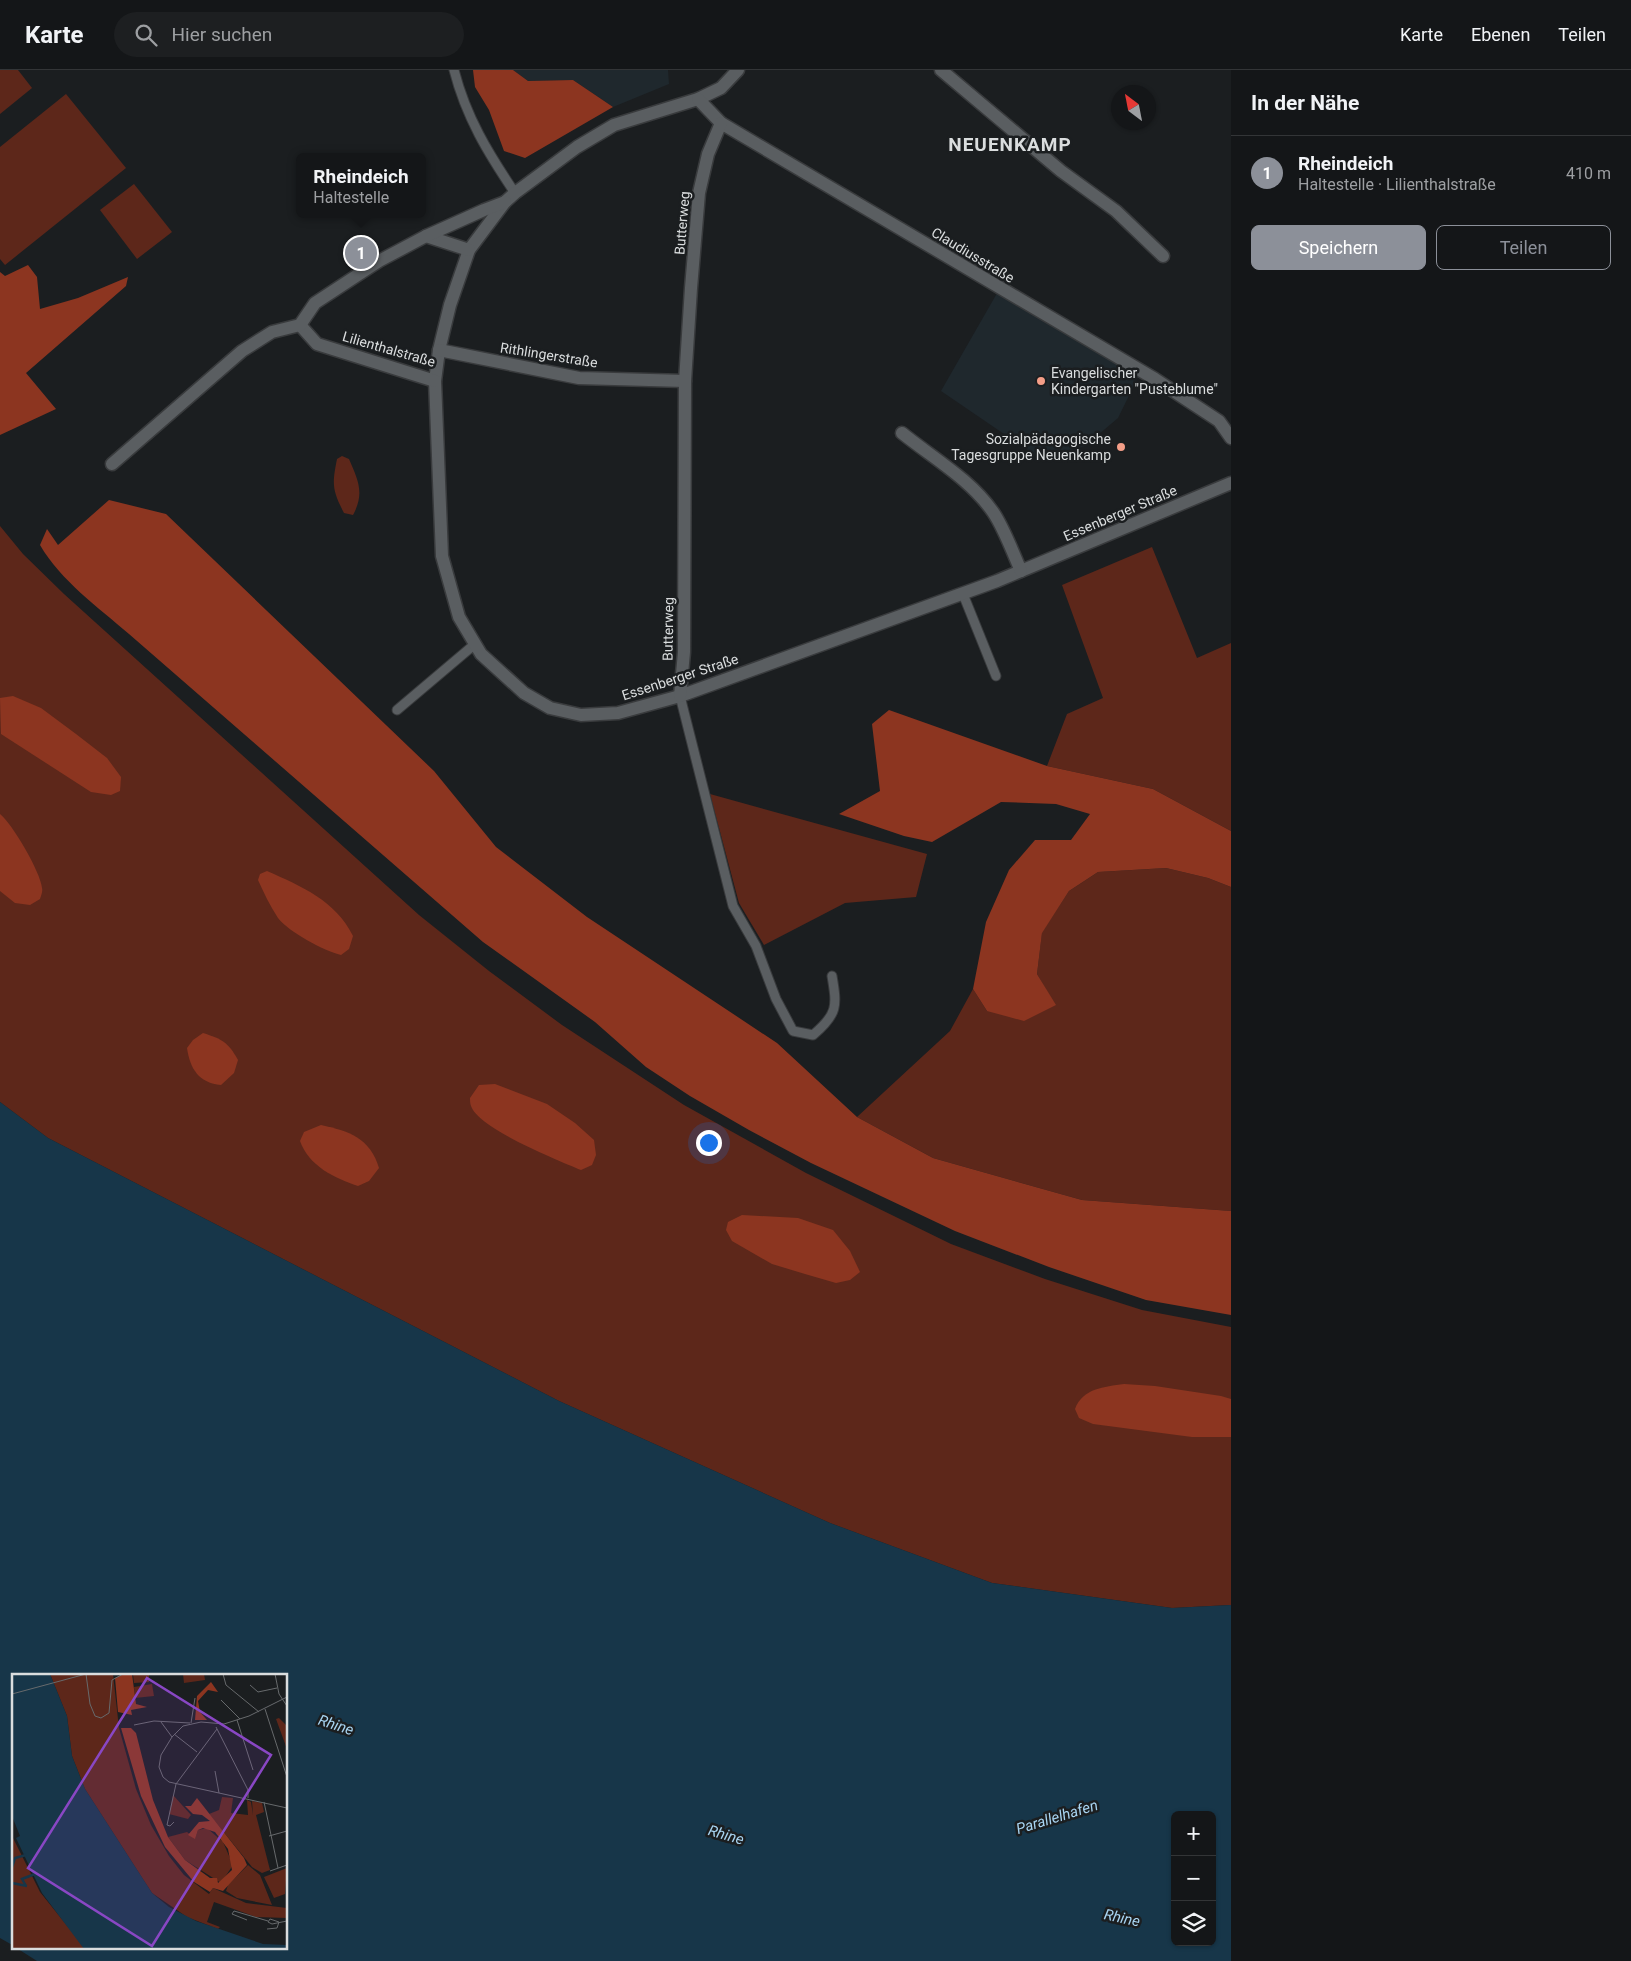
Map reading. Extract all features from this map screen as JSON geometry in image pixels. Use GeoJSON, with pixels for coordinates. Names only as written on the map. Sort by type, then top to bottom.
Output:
{"type":"FeatureCollection","features":[{"type":"Feature","properties":{"kind":"street","name":"Lilienthalstraße"},"geometry":{"type":"LineString","coordinates":[[505,202],[426,236],[379,261],[315,303],[300,325],[317,344],[435,381],[439,350],[450,305],[469,250],[505,202],[576,147],[614,125],[698,99],[721,88],[738,70]]}},
{"type":"Feature","properties":{"kind":"street"},"geometry":{"type":"LineString","coordinates":[[941,70],[1061,171],[1116,211],[1163,256]]}},
{"type":"Feature","properties":{"kind":"street","name":"Claudiusstraße"},"geometry":{"type":"LineString","coordinates":[[698,99],[721,123],[1155,379],[1219,420],[1231,438]]}},
{"type":"Feature","properties":{"kind":"street","name":"Butterweg"},"geometry":{"type":"LineString","coordinates":[[680,696],[684,652],[685,381],[699,193],[708,154],[721,123]]}},
{"type":"Feature","properties":{"kind":"street"},"geometry":{"type":"LineString","coordinates":[[426,236],[469,250]]}},
{"type":"Feature","properties":{"kind":"street"},"geometry":{"type":"LineString","coordinates":[[112,464],[242,350],[272,332],[300,325]]}},
{"type":"Feature","properties":{"kind":"street","name":"Rithlingerstraße"},"geometry":{"type":"LineString","coordinates":[[439,350],[579,378],[685,381]]}},
{"type":"Feature","properties":{"kind":"street","name":"Essenberger Straße"},"geometry":{"type":"LineString","coordinates":[[435,381],[442,556],[458,617],[481,654],[524,693],[550,708],[581,715],[618,713],[680,696],[963,594],[1231,483]]}},
{"type":"Feature","properties":{"kind":"street"},"geometry":{"type":"LineString","coordinates":[[902,433],[966,481],[993,512],[1022,571]]}},
{"type":"Feature","properties":{"kind":"lane"},"geometry":{"type":"LineString","coordinates":[[454,70],[467,114],[494,162],[515,193]]}},
{"type":"Feature","properties":{"kind":"lane"},"geometry":{"type":"LineString","coordinates":[[963,594],[996,676]]}},
{"type":"Feature","properties":{"kind":"lane"},"geometry":{"type":"LineString","coordinates":[[397,710],[476,644]]}},
{"type":"Feature","properties":{"kind":"lane","name":"Butterweg"},"geometry":{"type":"LineString","coordinates":[[680,696],[733,906],[756,946],[776,1000],[792,1031],[814,1034],[826,1024],[837,1003],[832,976]]}},
{"type":"Feature","properties":{"kind":"shaded area"},"geometry":{"type":"Polygon","coordinates":[[[0,70],[18,70],[32,88],[0,114],[0,70]]]}},
{"type":"Feature","properties":{"kind":"shaded area"},"geometry":{"type":"Polygon","coordinates":[[[473,70],[513,70],[528,81],[573,80],[613,107],[525,158],[504,151],[489,110],[475,87],[473,70]]]}},
{"type":"Feature","properties":{"kind":"shaded area"},"geometry":{"type":"Polygon","coordinates":[[[513,70],[668,70],[669,84],[613,107],[573,80],[528,81],[513,70]]]}},
{"type":"Feature","properties":{"kind":"shaded area"},"geometry":{"type":"Polygon","coordinates":[[[66,94],[126,168],[5,265],[0,259],[0,147],[66,94]]]}},
{"type":"Feature","properties":{"kind":"shaded area"},"geometry":{"type":"Polygon","coordinates":[[[134,184],[172,232],[137,259],[100,210],[134,184]]]}},
{"type":"Feature","properties":{"kind":"shaded area"},"geometry":{"type":"Polygon","coordinates":[[[28,265],[37,277],[40,309],[78,298],[128,277],[126,286],[26,373],[56,409],[0,435],[0,272],[5,276],[28,265]]]}},
{"type":"Feature","properties":{"kind":"shaded area","name":"Evangelischer Kindergarten \"Pusteblume\""},"geometry":{"type":"Polygon","coordinates":[[[1000,288],[1141,371],[1118,418],[1085,446],[1042,460],[941,391],[1000,288]]]}},
{"type":"Feature","properties":{"kind":"shaded area"},"geometry":{"type":"Polygon","coordinates":[[[342,456],[349,459],[359,487],[359,500],[353,515],[344,513],[334,487],[337,459],[342,456]]]}},
{"type":"Feature","properties":{"kind":"shaded area"},"geometry":{"type":"Polygon","coordinates":[[[109,500],[166,514],[434,771],[496,847],[587,917],[777,1043],[857,1117],[933,1158],[1082,1200],[1231,1211],[1231,1315],[1146,1300],[1049,1267],[955,1231],[811,1163],[690,1096],[646,1067],[595,1022],[483,942],[69,582],[40,545],[47,529],[58,545],[109,500]]]}},
{"type":"Feature","properties":{"kind":"shaded area"},"geometry":{"type":"Polygon","coordinates":[[[0,526],[23,554],[64,594],[419,915],[489,971],[562,1025],[684,1105],[806,1173],[951,1244],[1045,1279],[1142,1310],[1231,1327],[1231,1605],[1172,1608],[992,1583],[830,1523],[559,1401],[48,1138],[0,1102],[0,526]]]}},
{"type":"Feature","properties":{"kind":"shaded area"},"geometry":{"type":"Polygon","coordinates":[[[1152,547],[1197,658],[1231,643],[1231,831],[1153,789],[1047,766],[1067,714],[1103,698],[1062,585],[1152,547]]]}},
{"type":"Feature","properties":{"kind":"shaded area"},"geometry":{"type":"Polygon","coordinates":[[[13,696],[41,708],[107,758],[121,777],[120,791],[111,795],[91,792],[1,734],[0,698],[13,696]]]}},
{"type":"Feature","properties":{"kind":"shaded area"},"geometry":{"type":"Polygon","coordinates":[[[889,710],[1047,766],[1153,789],[1231,831],[1231,887],[1208,878],[1166,868],[1098,872],[1069,891],[1042,933],[1037,974],[1056,1005],[1024,1021],[987,1011],[973,989],[986,922],[1009,870],[1035,840],[1071,840],[1090,814],[1056,804],[1001,802],[932,842],[904,836],[839,814],[880,791],[872,724],[889,710]]]}},
{"type":"Feature","properties":{"kind":"shaded area"},"geometry":{"type":"Polygon","coordinates":[[[710,794],[927,854],[916,897],[845,903],[764,945],[739,903],[710,794]]]}},
{"type":"Feature","properties":{"kind":"shaded area"},"geometry":{"type":"Polygon","coordinates":[[[0,814],[18,837],[37,871],[42,891],[40,899],[30,905],[15,903],[0,891],[0,814]]]}},
{"type":"Feature","properties":{"kind":"shaded area"},"geometry":{"type":"Polygon","coordinates":[[[1166,868],[1208,878],[1231,887],[1231,1211],[1082,1200],[933,1158],[857,1117],[950,1031],[973,989],[987,1011],[1055,1005],[1037,974],[1042,932],[1069,891],[1098,872],[1166,868]]]}},
{"type":"Feature","properties":{"kind":"shaded area"},"geometry":{"type":"Polygon","coordinates":[[[267,871],[305,889],[337,913],[353,936],[349,949],[341,955],[326,950],[307,940],[283,923],[272,909],[258,880],[260,874],[267,871]]]}},
{"type":"Feature","properties":{"kind":"shaded area"},"geometry":{"type":"Polygon","coordinates":[[[203,1033],[224,1042],[238,1060],[234,1073],[221,1085],[213,1084],[201,1078],[190,1062],[187,1048],[193,1040],[203,1033]]]}},
{"type":"Feature","properties":{"kind":"shaded area"},"geometry":{"type":"Polygon","coordinates":[[[495,1084],[547,1104],[575,1123],[594,1140],[596,1155],[592,1165],[581,1170],[555,1159],[503,1134],[477,1115],[471,1106],[470,1098],[479,1085],[495,1084]]]}},
{"type":"Feature","properties":{"kind":"shaded area"},"geometry":{"type":"Polygon","coordinates":[[[321,1125],[349,1133],[357,1137],[370,1149],[379,1168],[369,1181],[358,1186],[349,1183],[323,1170],[309,1157],[300,1141],[304,1132],[321,1125]]]}},
{"type":"Feature","properties":{"kind":"shaded area"},"geometry":{"type":"Polygon","coordinates":[[[742,1215],[798,1218],[833,1230],[850,1251],[860,1272],[850,1280],[836,1283],[772,1264],[732,1241],[726,1230],[728,1222],[742,1215]]]}},
{"type":"Feature","properties":{"kind":"shaded area"},"geometry":{"type":"Polygon","coordinates":[[[1124,1384],[1155,1386],[1231,1399],[1231,1437],[1192,1437],[1093,1424],[1079,1418],[1075,1409],[1083,1397],[1095,1390],[1124,1384]]]}},
{"type":"Feature","properties":{"kind":"water"},"geometry":{"type":"Polygon","coordinates":[[[0,1102],[48,1138],[559,1401],[830,1523],[992,1583],[1172,1608],[1231,1605],[1231,1961],[37,1961],[17,1948],[288,1948],[288,1674],[12,1674],[12,1945],[0,1938],[0,1102]]]}},
{"type":"Feature","properties":{"kind":"place","name":"Rheindeich"},"geometry":{"type":"Point","coordinates":[361,253]}},
{"type":"Feature","properties":{"kind":"place","name":"Evangelischer Kindergarten \"Pusteblume\""},"geometry":{"type":"Point","coordinates":[1041,381]}},
{"type":"Feature","properties":{"kind":"place","name":"Sozialpädagogische Tagesgruppe Neuenkamp"},"geometry":{"type":"Point","coordinates":[1121,447]}},
{"type":"Feature","properties":{"kind":"district","name":"NEUENKAMP"},"geometry":{"type":"Point","coordinates":[1010,144]}},
{"type":"Feature","properties":{"kind":"water label","name":"Rhine"},"geometry":{"type":"Point","coordinates":[336,1725]}},
{"type":"Feature","properties":{"kind":"water label","name":"Parallelhafen"},"geometry":{"type":"Point","coordinates":[1057,1817]}},
{"type":"Feature","properties":{"kind":"water label","name":"Rhine"},"geometry":{"type":"Point","coordinates":[726,1835]}},
{"type":"Feature","properties":{"kind":"water label","name":"Rhine"},"geometry":{"type":"Point","coordinates":[1122,1918]}}]}
